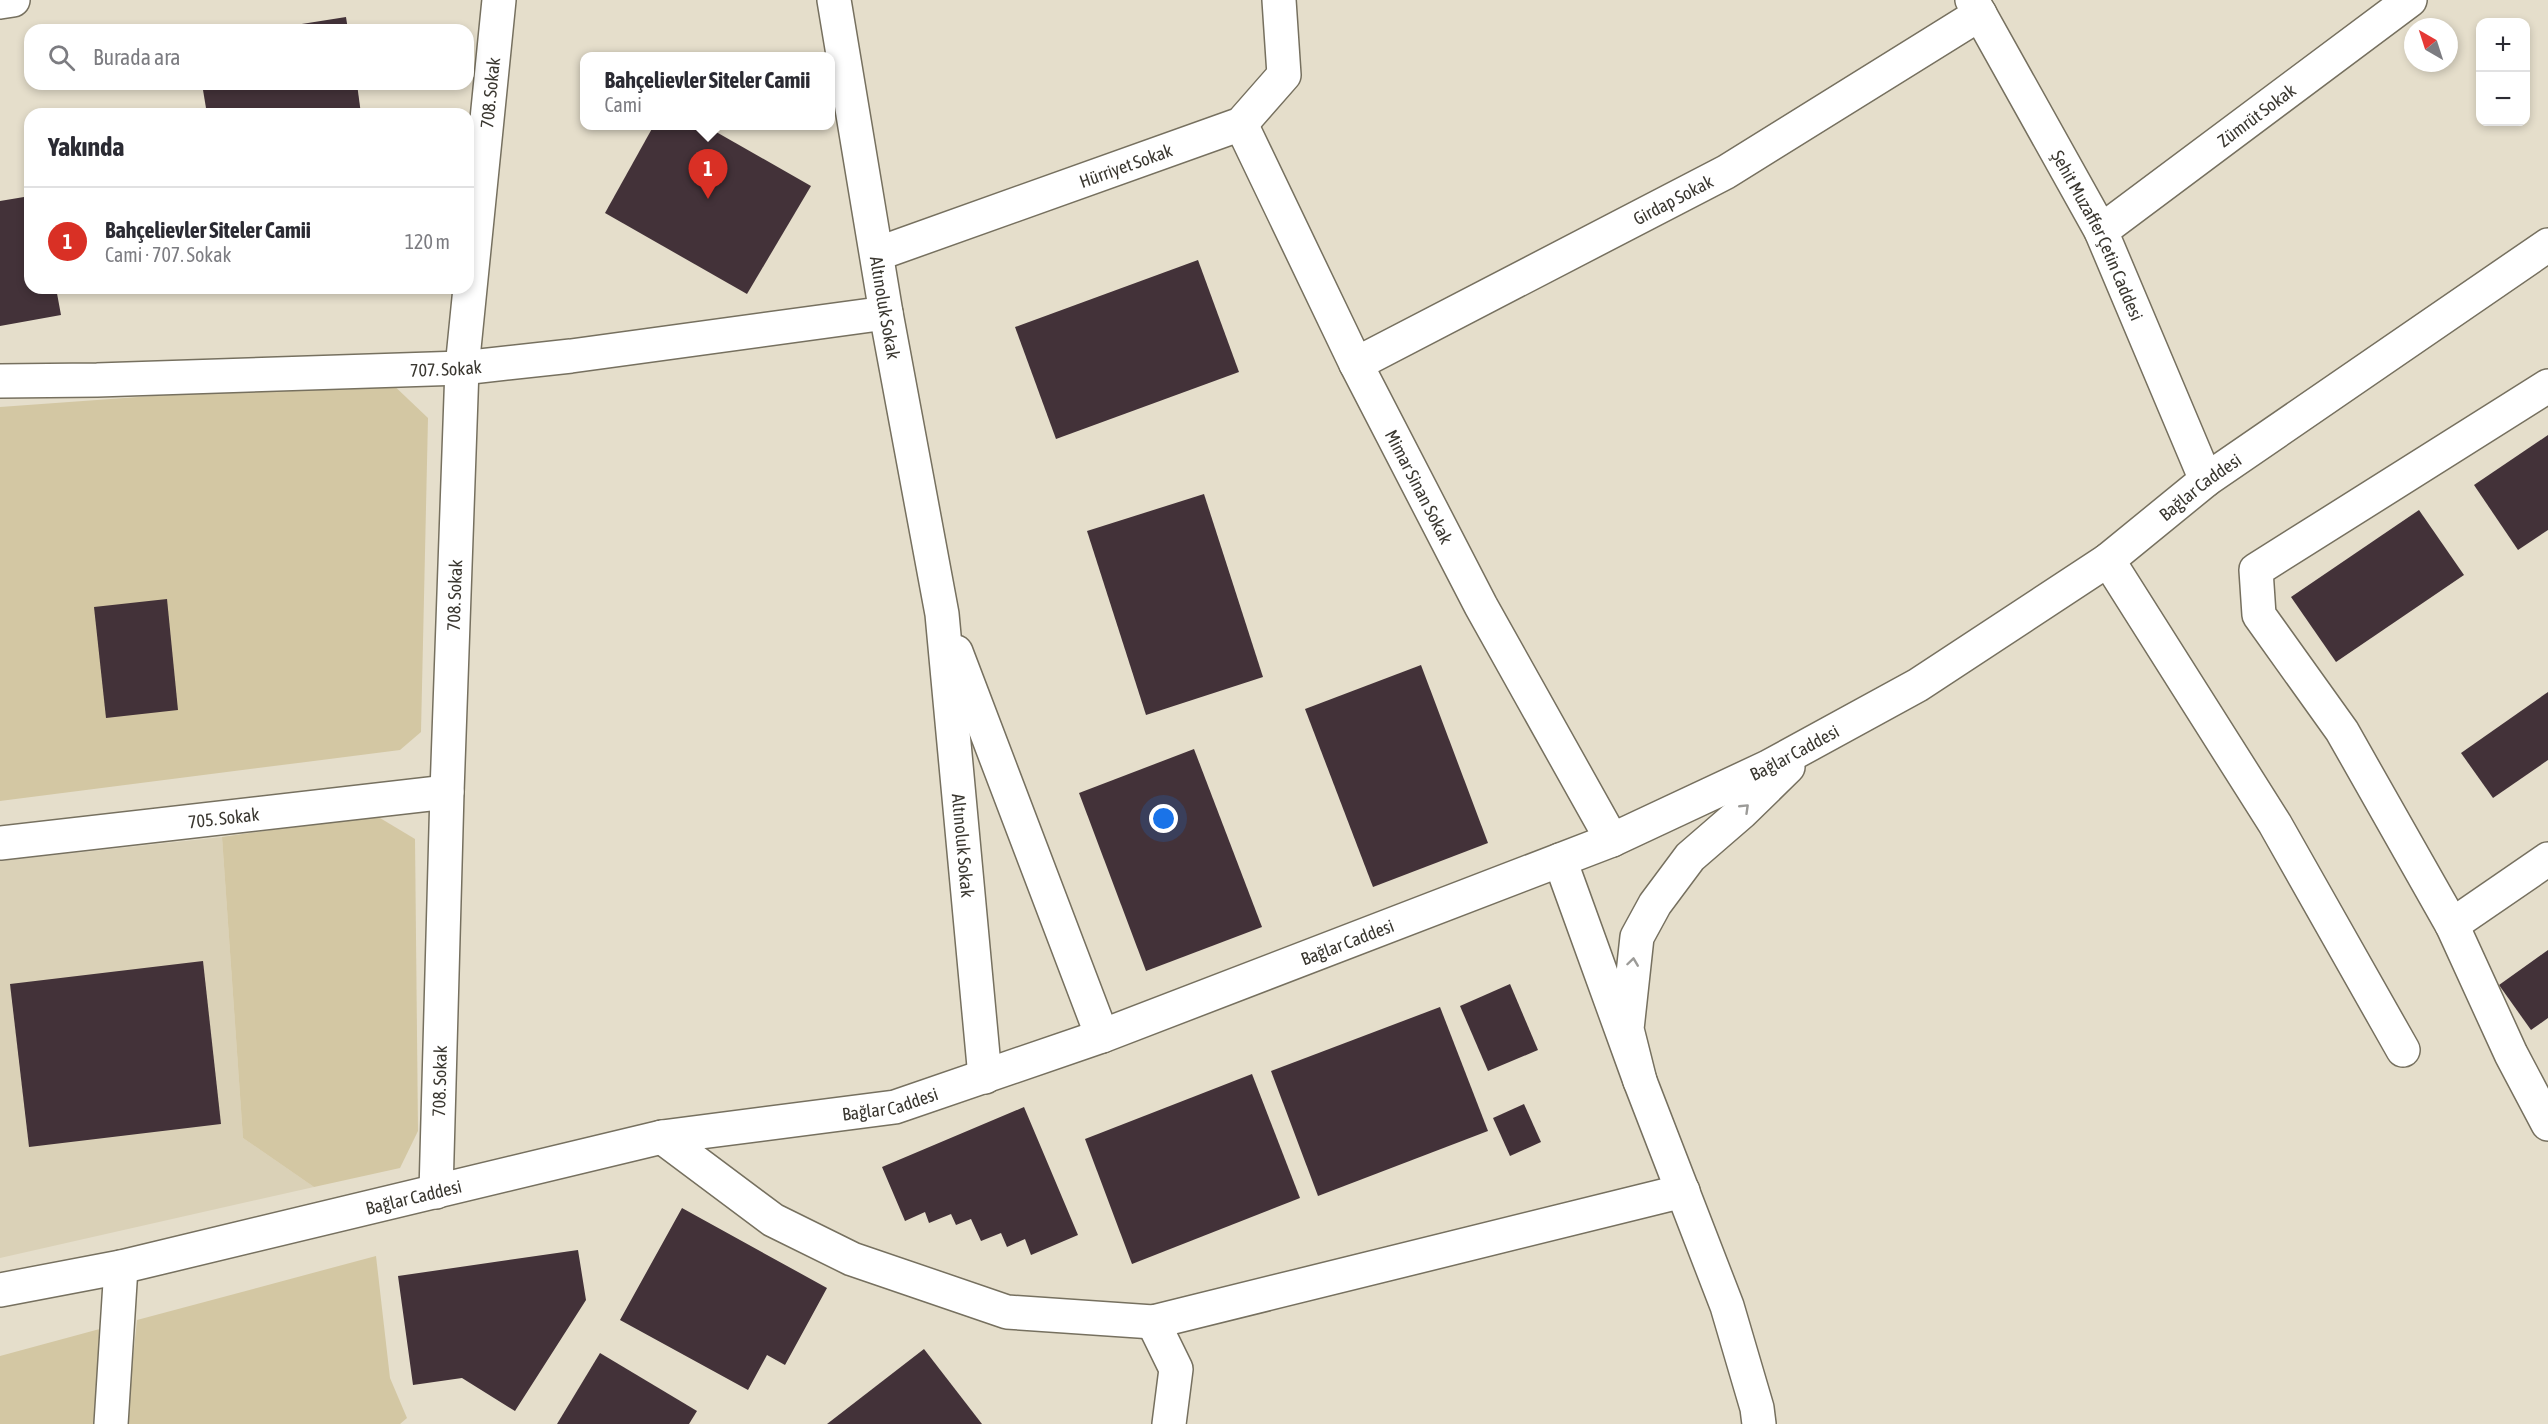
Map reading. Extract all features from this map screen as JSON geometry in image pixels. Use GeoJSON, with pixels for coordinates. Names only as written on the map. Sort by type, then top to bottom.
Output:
{"type":"FeatureCollection","features":[{"type":"Feature","properties":{"kind":"street"},"geometry":{"type":"LineString","coordinates":[[0,2],[13,0]]}},
{"type":"Feature","properties":{"kind":"street","name":"708. Sokak"},"geometry":{"type":"LineString","coordinates":[[474,249],[499,0]]}},
{"type":"Feature","properties":{"kind":"street","name":"Altınoluk Sokak"},"geometry":{"type":"LineString","coordinates":[[834,0],[886,313],[942,614],[985,1077]]}},
{"type":"Feature","properties":{"kind":"street","name":"Hürriyet Sokak"},"geometry":{"type":"LineString","coordinates":[[877,254],[1241,124],[1284,75],[1279,0]]}},
{"type":"Feature","properties":{"kind":"street","name":"Zümrüt Sokak"},"geometry":{"type":"LineString","coordinates":[[2101,231],[2410,0]]}},
{"type":"Feature","properties":{"kind":"street","name":"Şehit Muzaffer Çetin Caddesi"},"geometry":{"type":"LineString","coordinates":[[1976,7],[2101,231],[2206,480]]}},
{"type":"Feature","properties":{"kind":"street","name":"Girdap Sokak"},"geometry":{"type":"LineString","coordinates":[[1356,364],[1726,172],[1976,7]]}},
{"type":"Feature","properties":{"kind":"street","name":"Mimar Sinan Sokak"},"geometry":{"type":"LineString","coordinates":[[1241,124],[1356,364],[1481,606],[1612,840]]}},
{"type":"Feature","properties":{"kind":"street","name":"Bağlar Caddesi"},"geometry":{"type":"LineString","coordinates":[[0,1290],[121,1267],[662,1137],[896,1107],[1102,1036],[1612,840],[1768,767],[1918,685],[2108,560],[2206,480],[2548,244]]}},
{"type":"Feature","properties":{"kind":"street","name":"708. Sokak"},"geometry":{"type":"LineString","coordinates":[[436,1192],[462,368],[469,294]]}},
{"type":"Feature","properties":{"kind":"street","name":"707. Sokak"},"geometry":{"type":"LineString","coordinates":[[0,381],[462,368],[583,355],[886,313]]}},
{"type":"Feature","properties":{"kind":"street"},"geometry":{"type":"LineString","coordinates":[[2548,386],[2256,570],[2259,615],[2342,730],[2452,925],[2511,1054],[2548,1124]]}},
{"type":"Feature","properties":{"kind":"street"},"geometry":{"type":"LineString","coordinates":[[2108,560],[2275,824],[2403,1050]]}},
{"type":"Feature","properties":{"kind":"street","name":"Altınoluk Sokak"},"geometry":{"type":"LineString","coordinates":[[942,614],[1102,1036]]}},
{"type":"Feature","properties":{"kind":"street"},"geometry":{"type":"LineString","coordinates":[[1640,1082],[1627,1029],[1637,937],[1655,904],[1689,857],[1742,812],[1812,743]]}},
{"type":"Feature","properties":{"kind":"street","name":"705. Sokak"},"geometry":{"type":"LineString","coordinates":[[0,843],[447,792]]}},
{"type":"Feature","properties":{"kind":"street"},"geometry":{"type":"LineString","coordinates":[[2452,925],[2548,859]]}},
{"type":"Feature","properties":{"kind":"street"},"geometry":{"type":"LineString","coordinates":[[1560,860],[1640,1082],[1727,1306],[1757,1408],[1759,1424]]}},
{"type":"Feature","properties":{"kind":"street"},"geometry":{"type":"LineString","coordinates":[[662,1137],[773,1220],[852,1259],[1007,1312],[1153,1322],[1683,1191]]}},
{"type":"Feature","properties":{"kind":"street"},"geometry":{"type":"LineString","coordinates":[[111,1424],[121,1267]]}},
{"type":"Feature","properties":{"kind":"street"},"geometry":{"type":"LineString","coordinates":[[1153,1322],[1176,1369],[1169,1424]]}},
{"type":"Feature","properties":{"kind":"shaded area"},"geometry":{"type":"Polygon","coordinates":[[[387,379],[428,418],[421,732],[400,750],[0,801],[0,407],[387,379]]]}},
{"type":"Feature","properties":{"kind":"shaded area"},"geometry":{"type":"Polygon","coordinates":[[[375,815],[415,839],[418,1131],[400,1168],[314,1187],[243,1138],[222,837],[375,815]]]}},
{"type":"Feature","properties":{"kind":"shaded area"},"geometry":{"type":"Polygon","coordinates":[[[222,837],[243,1138],[314,1187],[0,1258],[0,861],[222,837]]]}},
{"type":"Feature","properties":{"kind":"shaded area"},"geometry":{"type":"Polygon","coordinates":[[[376,1256],[390,1378],[407,1418],[400,1424],[126,1424],[137,1320],[376,1256]]]}},
{"type":"Feature","properties":{"kind":"shaded area"},"geometry":{"type":"Polygon","coordinates":[[[107,1327],[106,1424],[0,1424],[0,1356],[107,1327]]]}},
{"type":"Feature","properties":{"kind":"building"},"geometry":{"type":"Polygon","coordinates":[[[346,17],[347,24],[302,24],[346,17]]]}},
{"type":"Feature","properties":{"kind":"building"},"geometry":{"type":"Polygon","coordinates":[[[203,90],[358,90],[360,108],[206,108],[203,90]]]}},
{"type":"Feature","properties":{"kind":"building"},"geometry":{"type":"Polygon","coordinates":[[[651,130],[713,130],[811,186],[747,294],[605,213],[651,130]]]}},
{"type":"Feature","properties":{"kind":"building"},"geometry":{"type":"Polygon","coordinates":[[[24,197],[24,294],[57,294],[61,315],[0,326],[0,201],[24,197]]]}},
{"type":"Feature","properties":{"kind":"building"},"geometry":{"type":"Polygon","coordinates":[[[1198,260],[1239,372],[1056,439],[1015,327],[1198,260]]]}},
{"type":"Feature","properties":{"kind":"building"},"geometry":{"type":"Polygon","coordinates":[[[2548,435],[2548,530],[2518,550],[2474,485],[2548,435]]]}},
{"type":"Feature","properties":{"kind":"building"},"geometry":{"type":"Polygon","coordinates":[[[1204,494],[1263,677],[1146,715],[1087,531],[1204,494]]]}},
{"type":"Feature","properties":{"kind":"building"},"geometry":{"type":"Polygon","coordinates":[[[2419,510],[2464,575],[2336,662],[2291,597],[2419,510]]]}},
{"type":"Feature","properties":{"kind":"building"},"geometry":{"type":"Polygon","coordinates":[[[167,599],[178,710],[106,718],[94,607],[167,599]]]}},
{"type":"Feature","properties":{"kind":"building"},"geometry":{"type":"Polygon","coordinates":[[[1421,665],[1488,843],[1373,887],[1305,709],[1421,665]]]}},
{"type":"Feature","properties":{"kind":"building"},"geometry":{"type":"Polygon","coordinates":[[[2548,692],[2548,760],[2493,798],[2461,753],[2548,692]]]}},
{"type":"Feature","properties":{"kind":"building"},"geometry":{"type":"Polygon","coordinates":[[[1194,749],[1262,927],[1146,971],[1079,793],[1194,749]]]}},
{"type":"Feature","properties":{"kind":"building"},"geometry":{"type":"Polygon","coordinates":[[[2548,950],[2548,1018],[2531,1030],[2499,985],[2548,950]]]}},
{"type":"Feature","properties":{"kind":"building"},"geometry":{"type":"Polygon","coordinates":[[[203,961],[221,1124],[29,1147],[10,984],[203,961]]]}},
{"type":"Feature","properties":{"kind":"building"},"geometry":{"type":"Polygon","coordinates":[[[1510,984],[1538,1050],[1488,1071],[1460,1006],[1510,984]]]}},
{"type":"Feature","properties":{"kind":"building"},"geometry":{"type":"Polygon","coordinates":[[[1440,1007],[1488,1131],[1318,1196],[1271,1071],[1440,1007]]]}},
{"type":"Feature","properties":{"kind":"building"},"geometry":{"type":"Polygon","coordinates":[[[1252,1074],[1300,1198],[1132,1264],[1085,1139],[1252,1074]]]}},
{"type":"Feature","properties":{"kind":"building"},"geometry":{"type":"Polygon","coordinates":[[[1524,1104],[1541,1142],[1510,1156],[1493,1118],[1524,1104]]]}},
{"type":"Feature","properties":{"kind":"building"},"geometry":{"type":"Polygon","coordinates":[[[1024,1107],[1078,1235],[1031,1255],[1025,1239],[1007,1247],[1001,1233],[981,1241],[971,1219],[956,1225],[951,1214],[929,1223],[925,1212],[905,1221],[882,1167],[1024,1107]]]}},
{"type":"Feature","properties":{"kind":"building"},"geometry":{"type":"Polygon","coordinates":[[[682,1208],[827,1288],[785,1365],[767,1355],[748,1390],[620,1320],[682,1208]]]}},
{"type":"Feature","properties":{"kind":"building"},"geometry":{"type":"Polygon","coordinates":[[[578,1250],[586,1300],[515,1411],[462,1378],[413,1385],[398,1276],[578,1250]]]}},
{"type":"Feature","properties":{"kind":"building"},"geometry":{"type":"Polygon","coordinates":[[[924,1349],[982,1424],[827,1424],[924,1349]]]}},
{"type":"Feature","properties":{"kind":"building"},"geometry":{"type":"Polygon","coordinates":[[[600,1353],[697,1411],[689,1424],[557,1424],[600,1353]]]}},
{"type":"Feature","properties":{"kind":"place","name":"Bahçelievler Siteler Camii"},"geometry":{"type":"Point","coordinates":[708,199]}}]}
